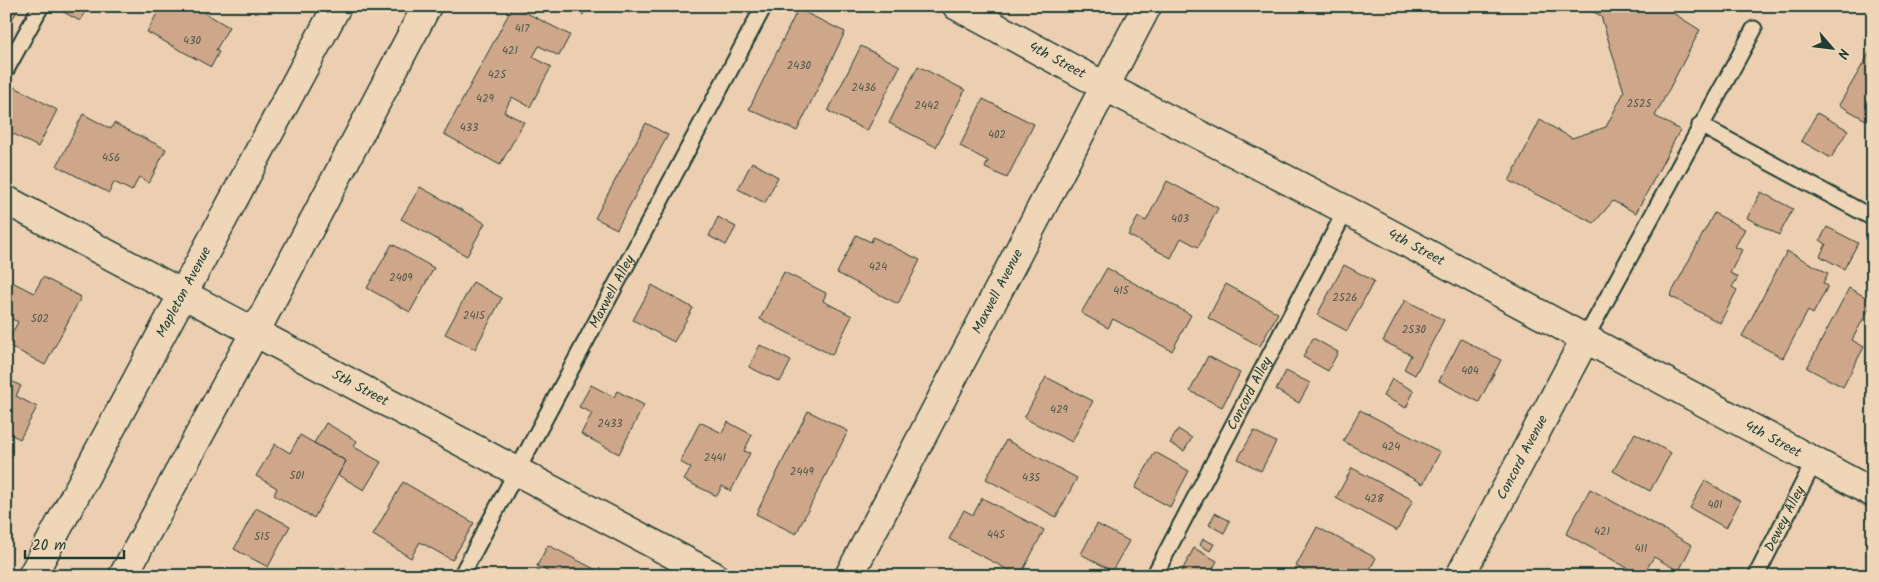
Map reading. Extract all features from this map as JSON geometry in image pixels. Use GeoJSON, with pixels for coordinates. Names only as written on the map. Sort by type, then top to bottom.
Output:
{"type":"FeatureCollection","features":[{"type":"Feature","properties":{"kind":"street","name":"Mapleton Avenue"},"geometry":{"type":"LineString","coordinates":[[32,576],[184,295],[336,6]]}},
{"type":"Feature","properties":{"kind":"street"},"geometry":{"type":"LineString","coordinates":[[123,576],[255,332],[427,6]]}},
{"type":"Feature","properties":{"kind":"street","name":"4th Street"},"geometry":{"type":"LineString","coordinates":[[957,6],[1106,86],[1346,210],[1873,493]]}},
{"type":"Feature","properties":{"kind":"street","name":"Maxwell Avenue"},"geometry":{"type":"LineString","coordinates":[[849,576],[1147,6]]}},
{"type":"Feature","properties":{"kind":"street","name":"5th Street"},"geometry":{"type":"LineString","coordinates":[[6,200],[714,576]]}},
{"type":"Feature","properties":{"kind":"street","name":"Concord Avenue"},"geometry":{"type":"LineString","coordinates":[[1460,576],[1585,339]]}},
{"type":"Feature","properties":{"kind":"lane"},"geometry":{"type":"LineString","coordinates":[[6,70],[40,6]]}},
{"type":"Feature","properties":{"kind":"lane","name":"Maxwell Alley"},"geometry":{"type":"LineString","coordinates":[[461,576],[764,6]]}},
{"type":"Feature","properties":{"kind":"lane"},"geometry":{"type":"LineString","coordinates":[[1585,339],[1754,29]]}},
{"type":"Feature","properties":{"kind":"lane"},"geometry":{"type":"LineString","coordinates":[[1700,125],[1873,218]]}},
{"type":"Feature","properties":{"kind":"lane","name":"Concord Alley"},"geometry":{"type":"LineString","coordinates":[[1154,576],[1346,210]]}},
{"type":"Feature","properties":{"kind":"lane","name":"Dewey Alley"},"geometry":{"type":"LineString","coordinates":[[1756,576],[1814,462]]}},
{"type":"Feature","properties":{"kind":"building"},"geometry":{"type":"Polygon","coordinates":[[[6,6],[20,6],[12,20],[6,17],[6,6]]]}},
{"type":"Feature","properties":{"kind":"building"},"geometry":{"type":"Polygon","coordinates":[[[56,6],[88,6],[80,21],[56,8],[56,6]]]}},
{"type":"Feature","properties":{"kind":"building"},"geometry":{"type":"Polygon","coordinates":[[[161,6],[199,6],[206,10],[205,13],[229,27],[216,50],[219,52],[211,67],[147,32],[161,6]]]}},
{"type":"Feature","properties":{"kind":"building"},"geometry":{"type":"Polygon","coordinates":[[[513,6],[570,35],[559,56],[539,46],[533,57],[551,67],[530,107],[512,97],[504,112],[524,122],[500,165],[444,134],[513,6]]]}},
{"type":"Feature","properties":{"kind":"building"},"geometry":{"type":"Polygon","coordinates":[[[566,6],[588,6],[583,15],[566,6]]]}},
{"type":"Feature","properties":{"kind":"building"},"geometry":{"type":"Polygon","coordinates":[[[1583,6],[1677,6],[1673,13],[1700,30],[1655,116],[1680,130],[1636,213],[1613,201],[1594,223],[1509,181],[1540,120],[1572,138],[1606,127],[1624,92],[1601,16],[1583,6]]]}},
{"type":"Feature","properties":{"kind":"building"},"geometry":{"type":"Polygon","coordinates":[[[798,9],[845,32],[797,131],[749,109],[798,9]]]}},
{"type":"Feature","properties":{"kind":"building"},"geometry":{"type":"Polygon","coordinates":[[[861,46],[900,66],[867,131],[828,111],[861,46]]]}},
{"type":"Feature","properties":{"kind":"building"},"geometry":{"type":"Polygon","coordinates":[[[1870,52],[1873,53],[1873,124],[1839,105],[1870,52]]]}},
{"type":"Feature","properties":{"kind":"building"},"geometry":{"type":"Polygon","coordinates":[[[918,66],[965,90],[936,147],[889,123],[918,66]]]}},
{"type":"Feature","properties":{"kind":"building"},"geometry":{"type":"Polygon","coordinates":[[[15,87],[57,110],[38,147],[6,130],[6,103],[15,87]]]}},
{"type":"Feature","properties":{"kind":"building"},"geometry":{"type":"Polygon","coordinates":[[[983,99],[1034,124],[1007,178],[985,168],[988,161],[960,146],[983,99]]]}},
{"type":"Feature","properties":{"kind":"building"},"geometry":{"type":"Polygon","coordinates":[[[1817,113],[1848,130],[1831,158],[1801,141],[1817,113]]]}},
{"type":"Feature","properties":{"kind":"building"},"geometry":{"type":"Polygon","coordinates":[[[83,114],[111,129],[114,123],[166,149],[149,183],[139,177],[132,191],[114,182],[109,193],[57,166],[83,114]]]}},
{"type":"Feature","properties":{"kind":"building"},"geometry":{"type":"Polygon","coordinates":[[[646,123],[668,135],[617,229],[595,218],[646,123]]]}},
{"type":"Feature","properties":{"kind":"building"},"geometry":{"type":"Polygon","coordinates":[[[752,162],[778,177],[765,203],[738,189],[752,162]]]}},
{"type":"Feature","properties":{"kind":"building"},"geometry":{"type":"Polygon","coordinates":[[[1167,181],[1218,208],[1198,247],[1181,238],[1171,258],[1128,235],[1138,217],[1146,221],[1167,181]]]}},
{"type":"Feature","properties":{"kind":"building"},"geometry":{"type":"Polygon","coordinates":[[[420,187],[485,223],[467,256],[401,219],[420,187]]]}},
{"type":"Feature","properties":{"kind":"building"},"geometry":{"type":"Polygon","coordinates":[[[1761,192],[1793,209],[1779,235],[1747,218],[1761,192]]]}},
{"type":"Feature","properties":{"kind":"building"},"geometry":{"type":"Polygon","coordinates":[[[1714,213],[1745,229],[1735,247],[1742,250],[1730,273],[1738,277],[1732,287],[1737,290],[1720,323],[1670,296],[1714,213]]]}},
{"type":"Feature","properties":{"kind":"building"},"geometry":{"type":"Polygon","coordinates":[[[718,217],[736,227],[726,245],[709,236],[718,217]]]}},
{"type":"Feature","properties":{"kind":"building"},"geometry":{"type":"Polygon","coordinates":[[[1827,227],[1858,243],[1844,269],[1820,256],[1826,244],[1820,240],[1827,227]]]}},
{"type":"Feature","properties":{"kind":"building"},"geometry":{"type":"Polygon","coordinates":[[[856,235],[871,242],[873,237],[920,260],[898,304],[837,273],[856,235]]]}},
{"type":"Feature","properties":{"kind":"building"},"geometry":{"type":"Polygon","coordinates":[[[392,244],[434,268],[410,312],[367,288],[392,244]]]}},
{"type":"Feature","properties":{"kind":"building"},"geometry":{"type":"Polygon","coordinates":[[[1787,251],[1828,273],[1823,283],[1828,286],[1813,314],[1808,311],[1783,358],[1742,336],[1787,251]]]}},
{"type":"Feature","properties":{"kind":"building"},"geometry":{"type":"Polygon","coordinates":[[[1344,265],[1374,281],[1347,331],[1317,315],[1344,265]]]}},
{"type":"Feature","properties":{"kind":"building"},"geometry":{"type":"Polygon","coordinates":[[[1107,268],[1191,315],[1172,351],[1113,319],[1108,328],[1081,313],[1107,268]]]}},
{"type":"Feature","properties":{"kind":"building"},"geometry":{"type":"Polygon","coordinates":[[[1873,268],[1873,286],[1865,282],[1873,268]]]}},
{"type":"Feature","properties":{"kind":"building"},"geometry":{"type":"Polygon","coordinates":[[[784,272],[826,293],[823,301],[852,316],[832,355],[760,319],[784,272]]]}},
{"type":"Feature","properties":{"kind":"building"},"geometry":{"type":"Polygon","coordinates":[[[43,277],[81,297],[45,365],[6,344],[18,322],[6,316],[6,293],[12,282],[34,293],[43,277]]]}},
{"type":"Feature","properties":{"kind":"building"},"geometry":{"type":"Polygon","coordinates":[[[473,282],[502,298],[475,349],[445,334],[473,282]]]}},
{"type":"Feature","properties":{"kind":"building"},"geometry":{"type":"Polygon","coordinates":[[[1226,284],[1278,313],[1260,346],[1208,318],[1226,284]]]}},
{"type":"Feature","properties":{"kind":"building"},"geometry":{"type":"Polygon","coordinates":[[[652,285],[693,308],[674,342],[633,320],[652,285]]]}},
{"type":"Feature","properties":{"kind":"building"},"geometry":{"type":"Polygon","coordinates":[[[1849,288],[1873,301],[1852,340],[1864,347],[1843,387],[1807,368],[1849,288]]]}},
{"type":"Feature","properties":{"kind":"building"},"geometry":{"type":"Polygon","coordinates":[[[1405,300],[1444,320],[1415,375],[1404,369],[1411,355],[1383,341],[1405,300]]]}},
{"type":"Feature","properties":{"kind":"building"},"geometry":{"type":"Polygon","coordinates":[[[1313,338],[1338,352],[1328,371],[1303,357],[1313,338]]]}},
{"type":"Feature","properties":{"kind":"building"},"geometry":{"type":"Polygon","coordinates":[[[1461,339],[1501,360],[1479,402],[1439,381],[1461,339]]]}},
{"type":"Feature","properties":{"kind":"building"},"geometry":{"type":"Polygon","coordinates":[[[760,345],[791,361],[780,382],[749,367],[760,345]]]}},
{"type":"Feature","properties":{"kind":"building"},"geometry":{"type":"Polygon","coordinates":[[[1208,356],[1240,373],[1222,407],[1190,391],[1208,356]]]}},
{"type":"Feature","properties":{"kind":"building"},"geometry":{"type":"Polygon","coordinates":[[[1286,371],[1310,383],[1299,403],[1276,390],[1286,371]]]}},
{"type":"Feature","properties":{"kind":"building"},"geometry":{"type":"Polygon","coordinates":[[[1046,377],[1093,401],[1072,442],[1024,418],[1046,377]]]}},
{"type":"Feature","properties":{"kind":"building"},"geometry":{"type":"Polygon","coordinates":[[[6,378],[21,386],[16,396],[37,407],[20,439],[6,432],[6,378]]]}},
{"type":"Feature","properties":{"kind":"building"},"geometry":{"type":"Polygon","coordinates":[[[1392,379],[1414,391],[1406,408],[1383,396],[1392,379]]]}},
{"type":"Feature","properties":{"kind":"building"},"geometry":{"type":"Polygon","coordinates":[[[591,385],[614,397],[617,391],[644,405],[619,454],[581,434],[592,413],[579,407],[591,385]]]}},
{"type":"Feature","properties":{"kind":"building"},"geometry":{"type":"Polygon","coordinates":[[[1360,410],[1440,452],[1423,484],[1343,441],[1360,410]]]}},
{"type":"Feature","properties":{"kind":"building"},"geometry":{"type":"Polygon","coordinates":[[[808,411],[848,431],[796,534],[756,514],[808,411]]]}},
{"type":"Feature","properties":{"kind":"building"},"geometry":{"type":"Polygon","coordinates":[[[700,422],[722,433],[728,422],[752,435],[744,451],[750,453],[731,491],[722,486],[717,496],[684,480],[691,468],[680,462],[700,422]]]}},
{"type":"Feature","properties":{"kind":"building"},"geometry":{"type":"Polygon","coordinates":[[[326,423],[357,441],[354,447],[381,462],[364,490],[338,475],[346,461],[314,443],[326,423]]]}},
{"type":"Feature","properties":{"kind":"building"},"geometry":{"type":"Polygon","coordinates":[[[1178,429],[1192,438],[1184,451],[1170,443],[1178,429]]]}},
{"type":"Feature","properties":{"kind":"building"},"geometry":{"type":"Polygon","coordinates":[[[1254,431],[1276,442],[1261,471],[1238,459],[1254,431]]]}},
{"type":"Feature","properties":{"kind":"building"},"geometry":{"type":"Polygon","coordinates":[[[1635,433],[1671,453],[1650,491],[1613,471],[1635,433]]]}},
{"type":"Feature","properties":{"kind":"building"},"geometry":{"type":"Polygon","coordinates":[[[300,435],[346,461],[314,518],[274,495],[277,488],[256,476],[275,444],[290,453],[300,435]]]}},
{"type":"Feature","properties":{"kind":"building"},"geometry":{"type":"Polygon","coordinates":[[[1006,440],[1077,478],[1056,517],[986,479],[1006,440]]]}},
{"type":"Feature","properties":{"kind":"building"},"geometry":{"type":"Polygon","coordinates":[[[1155,452],[1189,471],[1170,507],[1135,488],[1155,452]]]}},
{"type":"Feature","properties":{"kind":"building"},"geometry":{"type":"Polygon","coordinates":[[[1352,468],[1413,500],[1397,531],[1336,498],[1352,468]]]}},
{"type":"Feature","properties":{"kind":"building"},"geometry":{"type":"Polygon","coordinates":[[[1705,481],[1740,501],[1726,528],[1690,508],[1705,481]]]}},
{"type":"Feature","properties":{"kind":"building"},"geometry":{"type":"Polygon","coordinates":[[[403,482],[474,523],[452,560],[420,542],[411,558],[373,535],[403,482]]]}},
{"type":"Feature","properties":{"kind":"building"},"geometry":{"type":"Polygon","coordinates":[[[1590,489],[1692,545],[1679,571],[1654,557],[1642,576],[1566,534],[1590,489]]]}},
{"type":"Feature","properties":{"kind":"building"},"geometry":{"type":"Polygon","coordinates":[[[982,498],[1044,530],[1020,576],[949,539],[964,510],[973,515],[982,498]]]}},
{"type":"Feature","properties":{"kind":"building"},"geometry":{"type":"Polygon","coordinates":[[[256,508],[290,526],[268,567],[234,549],[256,508]]]}},
{"type":"Feature","properties":{"kind":"building"},"geometry":{"type":"Polygon","coordinates":[[[1215,513],[1230,521],[1224,533],[1209,525],[1215,513]]]}},
{"type":"Feature","properties":{"kind":"building"},"geometry":{"type":"Polygon","coordinates":[[[1097,524],[1129,541],[1112,571],[1081,554],[1097,524]]]}},
{"type":"Feature","properties":{"kind":"building"},"geometry":{"type":"Polygon","coordinates":[[[1317,527],[1376,558],[1366,576],[1313,576],[1296,566],[1317,527]]]}},
{"type":"Feature","properties":{"kind":"building"},"geometry":{"type":"Polygon","coordinates":[[[1203,539],[1214,544],[1210,551],[1200,545],[1203,539]]]}},
{"type":"Feature","properties":{"kind":"building"},"geometry":{"type":"Polygon","coordinates":[[[548,545],[604,574],[604,576],[556,576],[537,566],[548,545]]]}},
{"type":"Feature","properties":{"kind":"building"},"geometry":{"type":"Polygon","coordinates":[[[1194,548],[1217,561],[1209,576],[1179,576],[1194,548]]]}}]}
